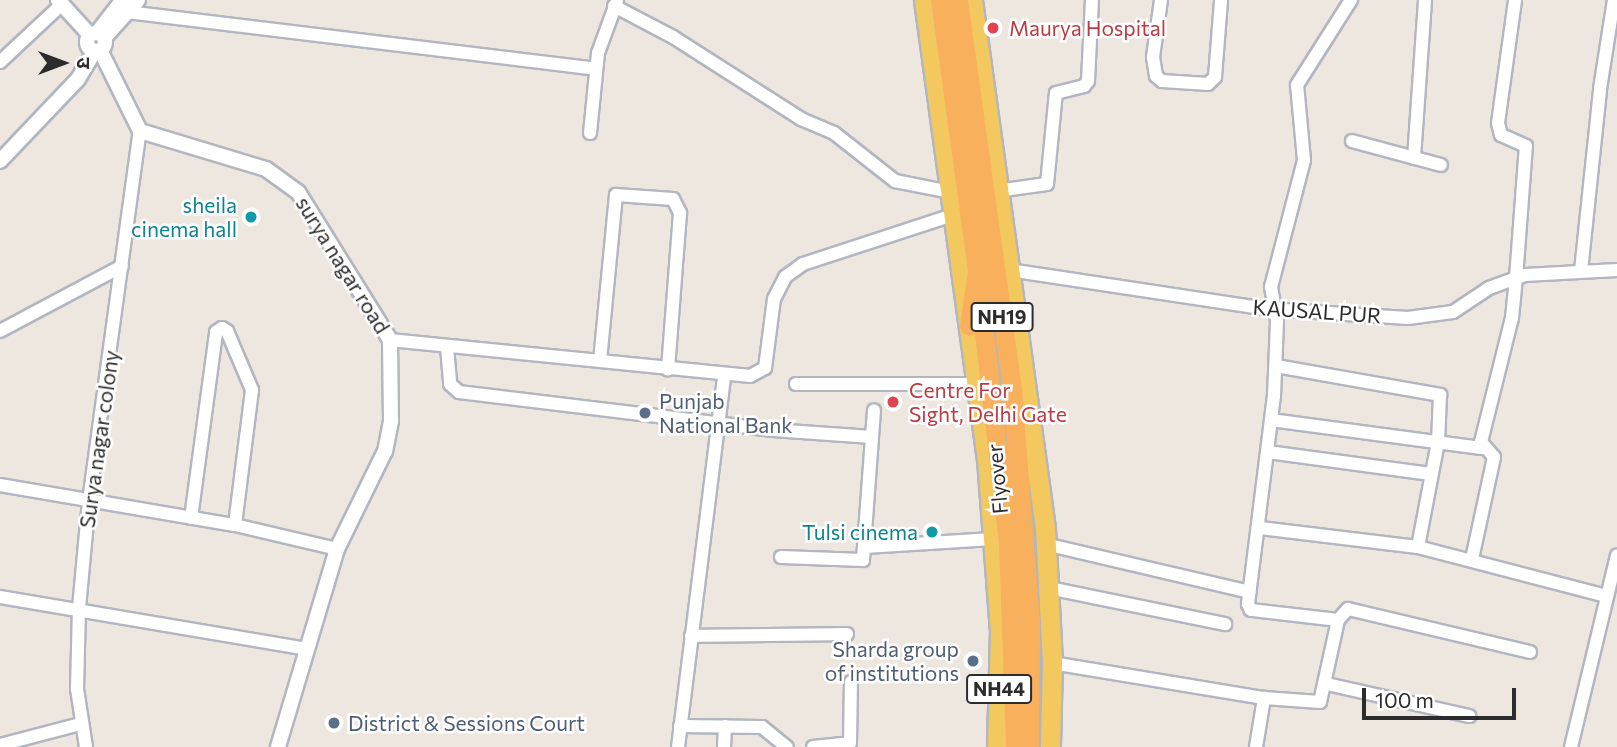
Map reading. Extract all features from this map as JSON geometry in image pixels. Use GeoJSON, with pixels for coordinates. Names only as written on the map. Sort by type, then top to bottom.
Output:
{"type":"FeatureCollection","features":[{"type":"Feature","properties":{"kind":"highway","name":"NH19"},"geometry":{"type":"LineString","coordinates":[[940,0],[977,271]]}},
{"type":"Feature","properties":{"kind":"highway","name":"Flyover"},"geometry":{"type":"LineString","coordinates":[[958,0],[1012,389],[1030,635],[1029,747]]}},
{"type":"Feature","properties":{"kind":"highway"},"geometry":{"type":"LineString","coordinates":[[969,325],[977,271]]}},
{"type":"Feature","properties":{"kind":"highway","name":"Flyover"},"geometry":{"type":"LineString","coordinates":[[977,271],[1000,451],[1015,658],[1015,747]]}},
{"type":"Feature","properties":{"kind":"main road"},"geometry":{"type":"LineString","coordinates":[[924,0],[977,384],[993,539]]}},
{"type":"Feature","properties":{"kind":"main road"},"geometry":{"type":"LineString","coordinates":[[972,0],[1045,544],[1052,663]]}},
{"type":"Feature","properties":{"kind":"main road","name":"NH44"},"geometry":{"type":"LineString","coordinates":[[993,539],[1000,630],[997,747]]}},
{"type":"Feature","properties":{"kind":"main road","name":"NH44"},"geometry":{"type":"LineString","coordinates":[[1050,747],[1052,663]]}},
{"type":"Feature","properties":{"kind":"street"},"geometry":{"type":"LineString","coordinates":[[0,161],[70,83],[96,41],[125,6],[138,0]]}},
{"type":"Feature","properties":{"kind":"street"},"geometry":{"type":"LineString","coordinates":[[998,191],[1040,189],[1047,184],[1056,93],[1084,86],[1088,81],[1093,0]]}},
{"type":"Feature","properties":{"kind":"street"},"geometry":{"type":"LineString","coordinates":[[1161,0],[1153,57],[1157,78],[1208,84],[1214,77],[1221,0]]}},
{"type":"Feature","properties":{"kind":"street"},"geometry":{"type":"LineString","coordinates":[[1338,620],[1250,610],[1249,592],[1260,528],[1276,366],[1274,309],[1270,287],[1295,206],[1304,160],[1297,85],[1351,0]]}},
{"type":"Feature","properties":{"kind":"street"},"geometry":{"type":"LineString","coordinates":[[1414,158],[1425,0]]}},
{"type":"Feature","properties":{"kind":"street"},"geometry":{"type":"LineString","coordinates":[[1481,448],[1512,318],[1516,278],[1526,146],[1501,135],[1498,123],[1515,0]]}},
{"type":"Feature","properties":{"kind":"street"},"geometry":{"type":"LineString","coordinates":[[1581,271],[1600,89],[1615,0]]}},
{"type":"Feature","properties":{"kind":"street"},"geometry":{"type":"LineString","coordinates":[[0,62],[63,2],[96,41],[140,131]]}},
{"type":"Feature","properties":{"kind":"street"},"geometry":{"type":"LineString","coordinates":[[590,133],[596,69],[615,3],[801,119],[834,133],[895,181],[950,192]]}},
{"type":"Feature","properties":{"kind":"street"},"geometry":{"type":"LineString","coordinates":[[125,6],[596,69]]}},
{"type":"Feature","properties":{"kind":"street","name":"Surya nagar colony"},"geometry":{"type":"LineString","coordinates":[[86,747],[80,724],[76,656],[79,608],[89,501],[140,131]]}},
{"type":"Feature","properties":{"kind":"street","name":"surya nagar road"},"geometry":{"type":"LineString","coordinates":[[140,131],[266,169],[291,185],[327,233],[390,340],[392,394],[386,444],[337,549],[278,747]]}},
{"type":"Feature","properties":{"kind":"street"},"geometry":{"type":"LineString","coordinates":[[1352,141],[1441,165]]}},
{"type":"Feature","properties":{"kind":"street"},"geometry":{"type":"LineString","coordinates":[[600,361],[617,195],[673,199],[680,213],[668,370]]}},
{"type":"Feature","properties":{"kind":"street"},"geometry":{"type":"LineString","coordinates":[[390,340],[600,361],[724,377],[750,376],[765,368],[777,291],[794,270],[953,215]]}},
{"type":"Feature","properties":{"kind":"street"},"geometry":{"type":"LineString","coordinates":[[0,331],[122,266]]}},
{"type":"Feature","properties":{"kind":"street","name":"KAUSAL PUR"},"geometry":{"type":"LineString","coordinates":[[1009,270],[1274,309],[1434,317],[1452,312],[1489,288],[1516,278],[1617,270]]}},
{"type":"Feature","properties":{"kind":"street"},"geometry":{"type":"LineString","coordinates":[[191,518],[216,331],[222,328],[228,331],[251,390],[235,525]]}},
{"type":"Feature","properties":{"kind":"street"},"geometry":{"type":"LineString","coordinates":[[447,347],[450,384],[455,391],[718,423],[872,437]]}},
{"type":"Feature","properties":{"kind":"street"},"geometry":{"type":"LineString","coordinates":[[1276,366],[1438,394],[1442,404],[1438,442],[1418,547]]}},
{"type":"Feature","properties":{"kind":"street"},"geometry":{"type":"LineString","coordinates":[[678,747],[724,377]]}},
{"type":"Feature","properties":{"kind":"street"},"geometry":{"type":"LineString","coordinates":[[796,384],[977,384]]}},
{"type":"Feature","properties":{"kind":"street"},"geometry":{"type":"LineString","coordinates":[[781,557],[858,562],[865,547],[874,410]]}},
{"type":"Feature","properties":{"kind":"street"},"geometry":{"type":"LineString","coordinates":[[1271,421],[1481,448],[1494,457],[1472,559]]}},
{"type":"Feature","properties":{"kind":"street"},"geometry":{"type":"LineString","coordinates":[[1268,452],[1432,474]]}},
{"type":"Feature","properties":{"kind":"street"},"geometry":{"type":"LineString","coordinates":[[0,485],[235,525],[337,549]]}},
{"type":"Feature","properties":{"kind":"street"},"geometry":{"type":"LineString","coordinates":[[1260,528],[1418,547],[1606,596]]}},
{"type":"Feature","properties":{"kind":"street"},"geometry":{"type":"LineString","coordinates":[[865,547],[993,539]]}},
{"type":"Feature","properties":{"kind":"street"},"geometry":{"type":"LineString","coordinates":[[1045,544],[1249,592]]}},
{"type":"Feature","properties":{"kind":"street"},"geometry":{"type":"LineString","coordinates":[[1570,747],[1617,555]]}},
{"type":"Feature","properties":{"kind":"street"},"geometry":{"type":"LineString","coordinates":[[1049,588],[1225,624]]}},
{"type":"Feature","properties":{"kind":"street"},"geometry":{"type":"LineString","coordinates":[[0,597],[79,608],[307,649]]}},
{"type":"Feature","properties":{"kind":"street"},"geometry":{"type":"LineString","coordinates":[[1052,663],[1264,698],[1321,702],[1327,684],[1338,620],[1348,609],[1530,652]]}},
{"type":"Feature","properties":{"kind":"street"},"geometry":{"type":"LineString","coordinates":[[691,636],[847,634]]}},
{"type":"Feature","properties":{"kind":"street"},"geometry":{"type":"LineString","coordinates":[[813,747],[850,743],[850,682]]}},
{"type":"Feature","properties":{"kind":"street"},"geometry":{"type":"LineString","coordinates":[[1327,684],[1469,716]]}},
{"type":"Feature","properties":{"kind":"street"},"geometry":{"type":"LineString","coordinates":[[1256,747],[1264,698]]}},
{"type":"Feature","properties":{"kind":"street"},"geometry":{"type":"LineString","coordinates":[[0,745],[80,724]]}},
{"type":"Feature","properties":{"kind":"street"},"geometry":{"type":"LineString","coordinates":[[680,726],[762,727],[787,747]]}},
{"type":"Feature","properties":{"kind":"street"},"geometry":{"type":"LineString","coordinates":[[724,747],[725,726]]}},
{"type":"Feature","properties":{"kind":"place","name":"Maurya Hospital"},"geometry":{"type":"Point","coordinates":[993,28]}},
{"type":"Feature","properties":{"kind":"place","name":"sheila cinema hall"},"geometry":{"type":"Point","coordinates":[251,217]}},
{"type":"Feature","properties":{"kind":"place","name":"Centre For Sight, Delhi Gate"},"geometry":{"type":"Point","coordinates":[893,402]}},
{"type":"Feature","properties":{"kind":"place","name":"Punjab National Bank"},"geometry":{"type":"Point","coordinates":[645,413]}},
{"type":"Feature","properties":{"kind":"place","name":"Tulsi cinema"},"geometry":{"type":"Point","coordinates":[932,532]}},
{"type":"Feature","properties":{"kind":"place","name":"Sharda group of institutions"},"geometry":{"type":"Point","coordinates":[973,661]}},
{"type":"Feature","properties":{"kind":"place","name":"District & Sessions Court"},"geometry":{"type":"Point","coordinates":[334,723]}}]}
